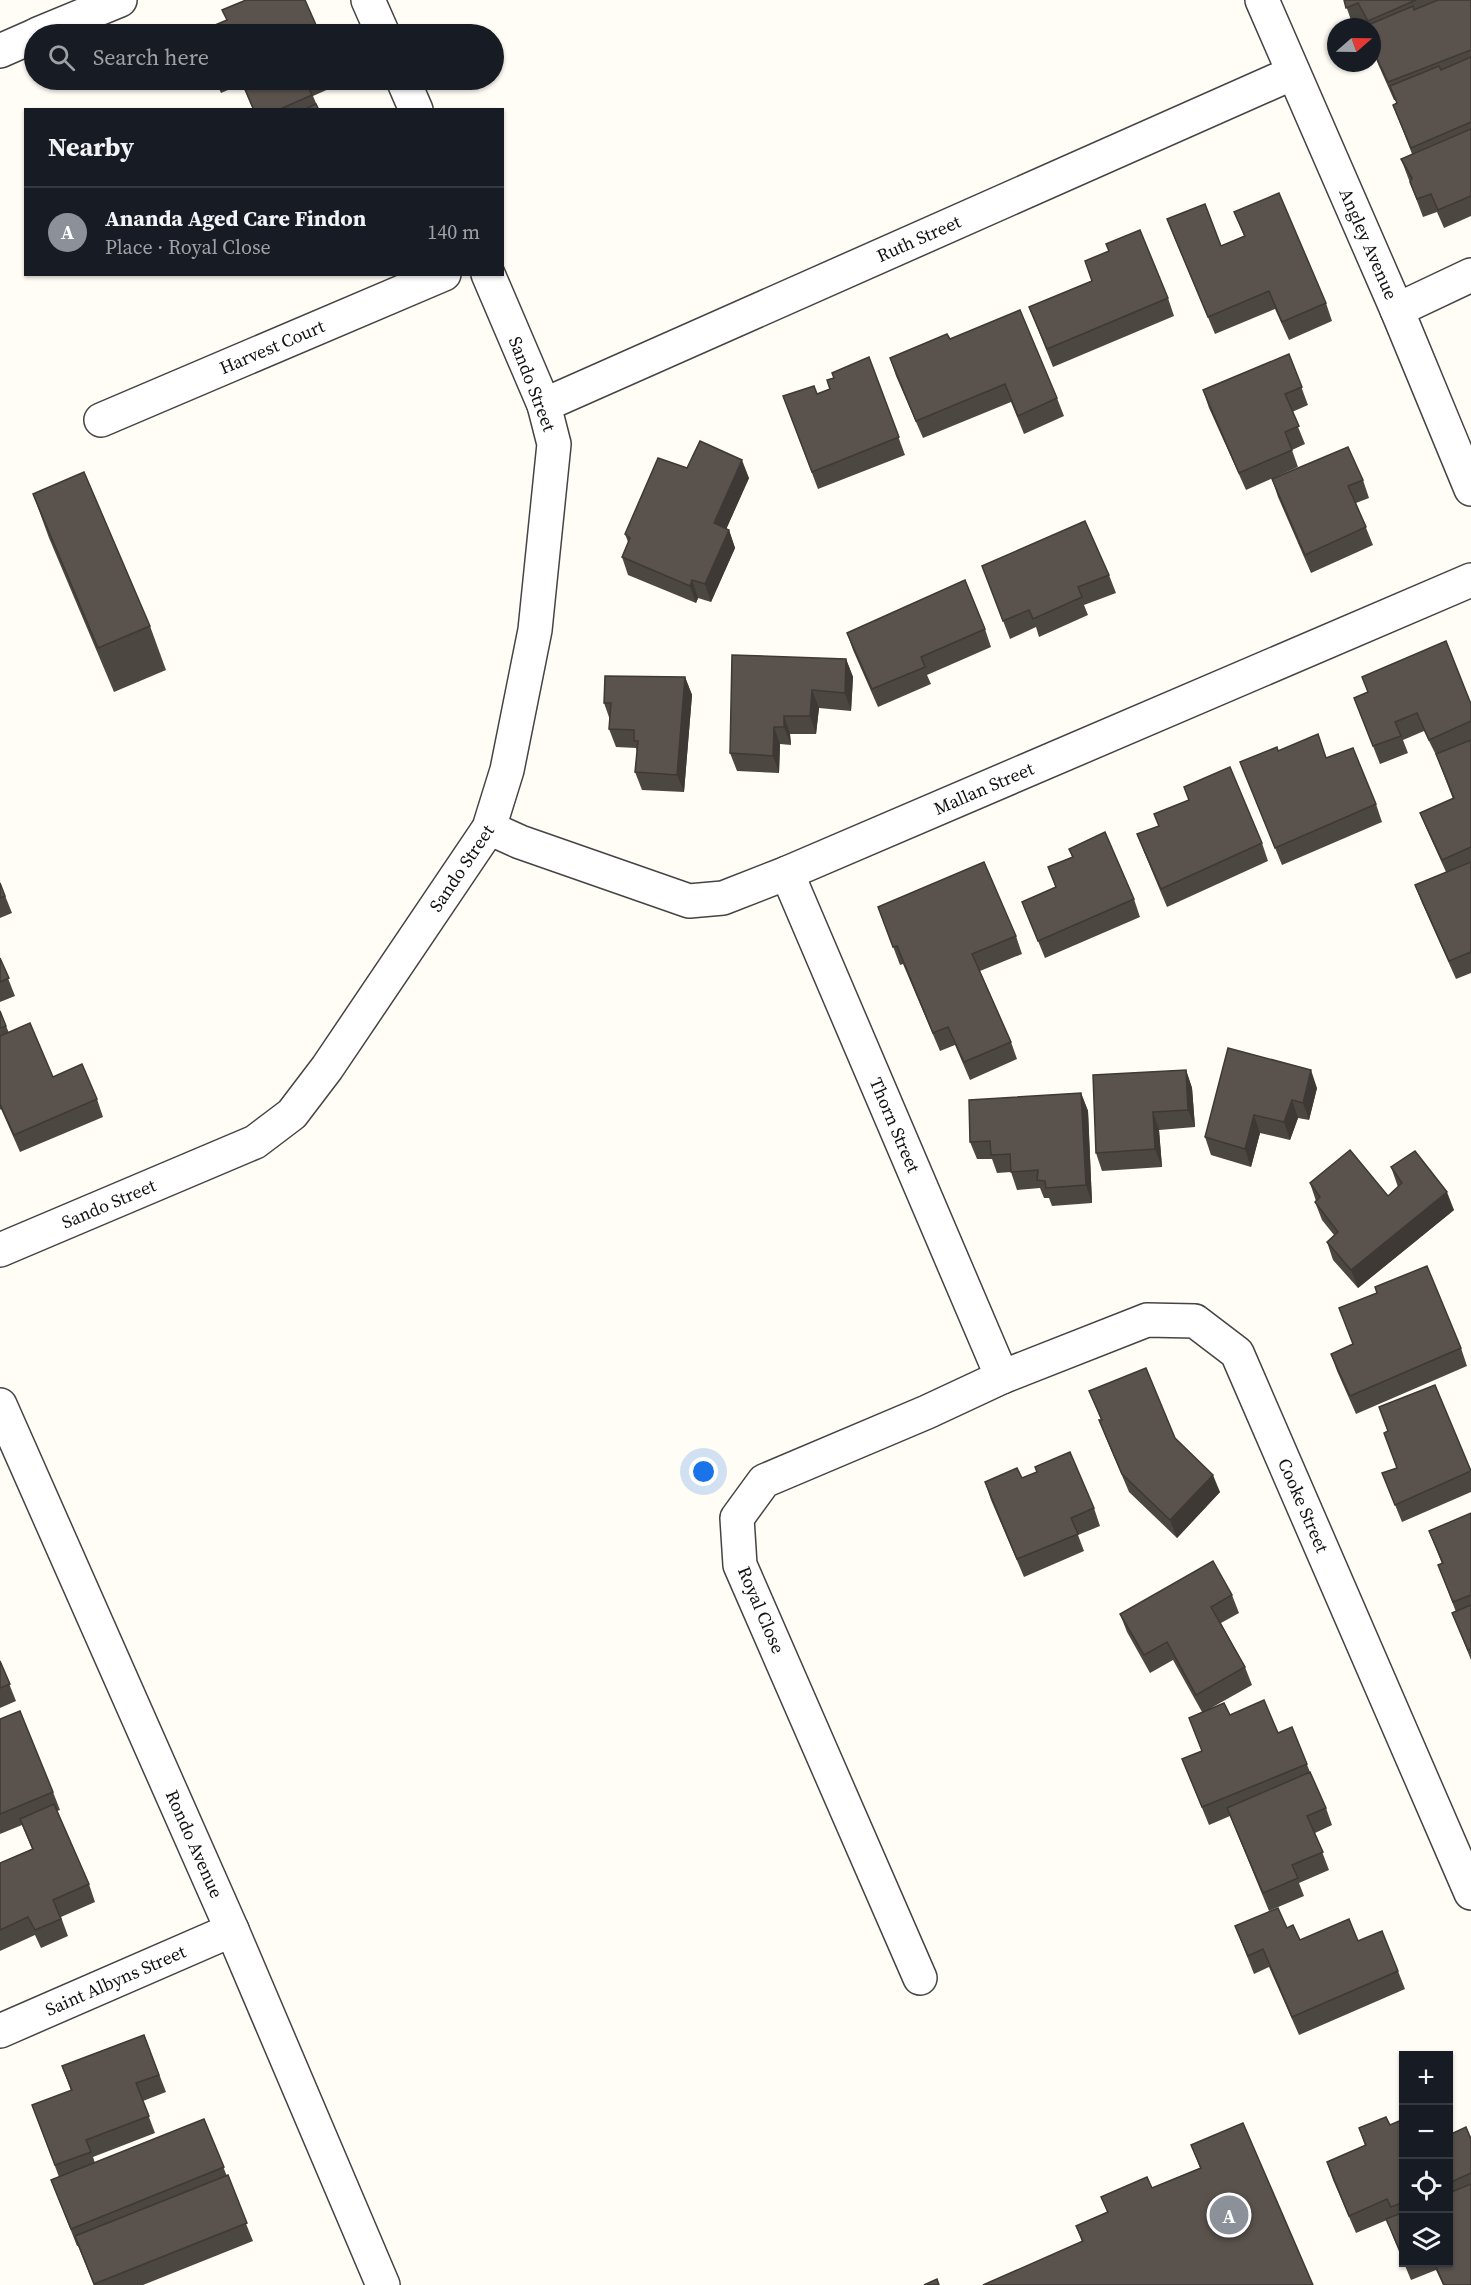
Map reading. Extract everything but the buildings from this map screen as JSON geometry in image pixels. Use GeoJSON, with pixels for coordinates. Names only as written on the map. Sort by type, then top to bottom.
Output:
{"type":"FeatureCollection","features":[{"type":"Feature","properties":{"kind":"street"},"geometry":{"type":"LineString","coordinates":[[62,24],[120,0]]}},
{"type":"Feature","properties":{"kind":"street"},"geometry":{"type":"LineString","coordinates":[[368,0],[379,24]]}},
{"type":"Feature","properties":{"kind":"street","name":"Angley Avenue"},"geometry":{"type":"LineString","coordinates":[[1262,0],[1397,310],[1471,489]]}},
{"type":"Feature","properties":{"kind":"street"},"geometry":{"type":"LineString","coordinates":[[0,51],[24,40]]}},
{"type":"Feature","properties":{"kind":"street","name":"Ruth Street"},"geometry":{"type":"LineString","coordinates":[[544,405],[1293,73]]}},
{"type":"Feature","properties":{"kind":"street"},"geometry":{"type":"LineString","coordinates":[[407,90],[415,108]]}},
{"type":"Feature","properties":{"kind":"street"},"geometry":{"type":"LineString","coordinates":[[1397,310],[1471,275]]}},
{"type":"Feature","properties":{"kind":"street","name":"Harvest Court"},"geometry":{"type":"LineString","coordinates":[[100,420],[439,276]]}},
{"type":"Feature","properties":{"kind":"street","name":"Sando Street"},"geometry":{"type":"LineString","coordinates":[[0,1250],[255,1142],[292,1114],[327,1068],[489,828],[507,770],[535,630],[554,444],[544,405],[489,276]]}},
{"type":"Feature","properties":{"kind":"street","name":"Mallan Street"},"geometry":{"type":"LineString","coordinates":[[489,828],[520,842],[689,901],[723,898],[787,873],[1471,580]]}},
{"type":"Feature","properties":{"kind":"street","name":"Thorn Street"},"geometry":{"type":"LineString","coordinates":[[787,873],[1002,1377]]}},
{"type":"Feature","properties":{"kind":"street","name":"Cooke Street"},"geometry":{"type":"LineString","coordinates":[[1002,1377],[1148,1320],[1195,1321],[1237,1353],[1471,1893]]}},
{"type":"Feature","properties":{"kind":"street","name":"Royal Close"},"geometry":{"type":"LineString","coordinates":[[920,1978],[740,1565],[737,1518],[764,1481],[927,1412],[1002,1377]]}},
{"type":"Feature","properties":{"kind":"street","name":"Rondo Avenue"},"geometry":{"type":"LineString","coordinates":[[0,1405],[232,1930],[383,2285]]}},
{"type":"Feature","properties":{"kind":"street","name":"Saint Albyns Street"},"geometry":{"type":"LineString","coordinates":[[0,2031],[232,1930]]}},
{"type":"Feature","properties":{"kind":"place","name":"Ananda Aged Care Findon"},"geometry":{"type":"Point","coordinates":[1229,2215]}}]}
